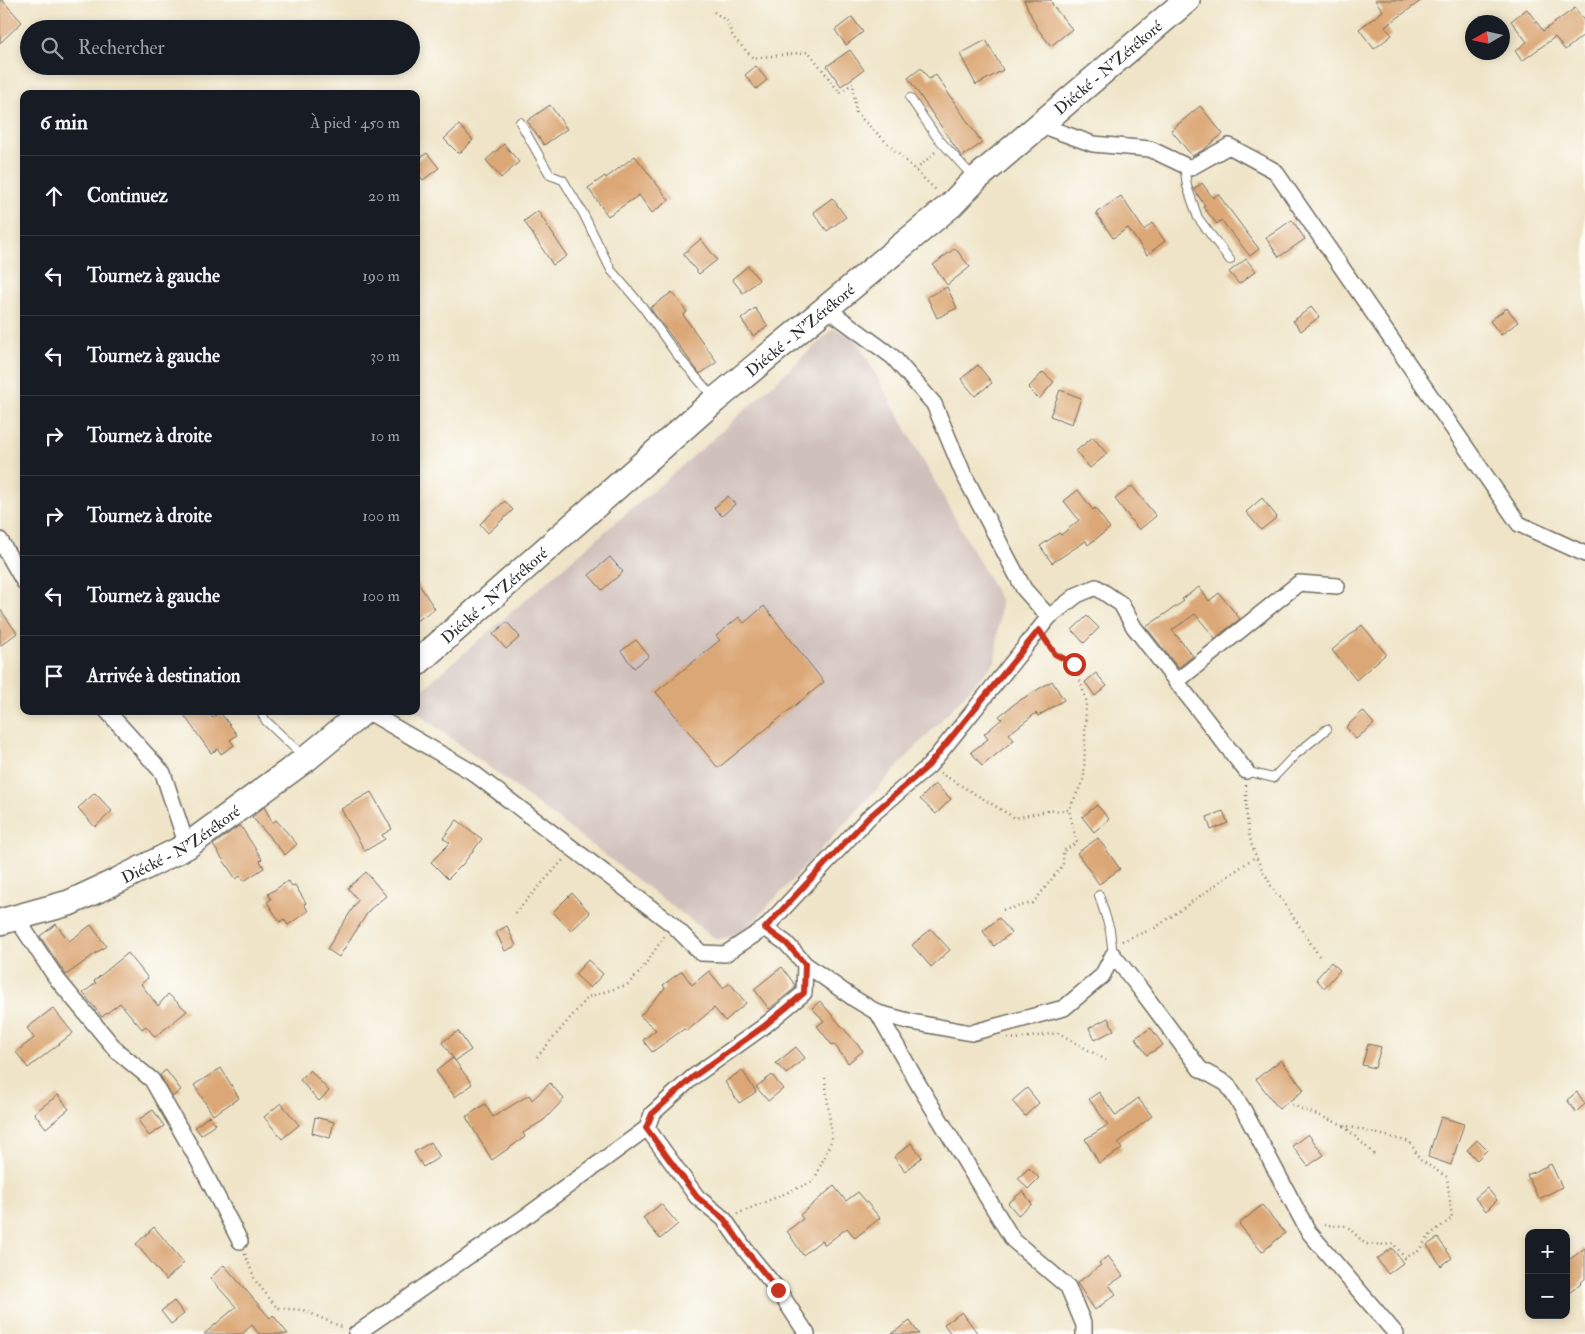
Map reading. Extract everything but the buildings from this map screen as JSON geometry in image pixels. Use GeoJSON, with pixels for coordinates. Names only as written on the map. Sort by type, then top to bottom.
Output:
{"type":"FeatureCollection","features":[{"type":"Feature","properties":{"kind":"highway","name":"Diécké - N'Zérékoré"},"geometry":{"type":"LineString","coordinates":[[420,658],[715,400],[951,205],[976,179],[1187,0]]}},
{"type":"Feature","properties":{"kind":"highway","name":"Diécké - N'Zérékoré"},"geometry":{"type":"LineString","coordinates":[[8,921],[69,902],[117,882],[187,846],[306,759],[360,715]]}},
{"type":"Feature","properties":{"kind":"street"},"geometry":{"type":"LineString","coordinates":[[1040,124],[1093,144],[1150,149],[1190,168],[1229,146],[1275,171],[1520,524],[1585,554]]}},
{"type":"Feature","properties":{"kind":"street"},"geometry":{"type":"LineString","coordinates":[[826,308],[893,356],[934,404],[963,473],[1024,589],[1049,618]]}},
{"type":"Feature","properties":{"kind":"street"},"geometry":{"type":"LineString","coordinates":[[0,540],[20,575]]}},
{"type":"Feature","properties":{"kind":"street"},"geometry":{"type":"LineString","coordinates":[[1176,682],[1299,583],[1337,586]]}},
{"type":"Feature","properties":{"kind":"street"},"geometry":{"type":"LineString","coordinates":[[372,715],[472,772],[572,850],[672,924],[701,953],[725,954],[765,928],[868,818],[928,766],[1049,618],[1077,595],[1096,587],[1121,604],[1134,628],[1246,771]]}},
{"type":"Feature","properties":{"kind":"street"},"geometry":{"type":"LineString","coordinates":[[111,715],[163,774],[187,846]]}},
{"type":"Feature","properties":{"kind":"street"},"geometry":{"type":"LineString","coordinates":[[8,921],[117,1050],[152,1080],[199,1162],[240,1241]]}},
{"type":"Feature","properties":{"kind":"street"},"geometry":{"type":"LineString","coordinates":[[765,928],[786,943],[805,964],[878,1013],[912,1022],[971,1033],[1064,1008],[1102,976],[1112,955],[1141,990],[1200,1069],[1226,1084],[1243,1109],[1308,1231],[1396,1334]]}},
{"type":"Feature","properties":{"kind":"street"},"geometry":{"type":"LineString","coordinates":[[356,1334],[528,1215],[646,1128],[652,1114],[686,1083],[763,1027],[804,993],[805,964]]}},
{"type":"Feature","properties":{"kind":"street"},"geometry":{"type":"LineString","coordinates":[[878,1013],[920,1087],[1013,1240],[1068,1287],[1084,1325],[1085,1334]]}},
{"type":"Feature","properties":{"kind":"street"},"geometry":{"type":"LineString","coordinates":[[646,1128],[697,1197],[724,1219],[747,1252],[778,1290],[807,1334]]}},
{"type":"Feature","properties":{"kind":"lane"},"geometry":{"type":"LineString","coordinates":[[910,98],[936,136],[976,179]]}},
{"type":"Feature","properties":{"kind":"lane"},"geometry":{"type":"LineString","coordinates":[[520,122],[550,175],[563,180],[584,213],[611,270],[642,306],[677,354],[715,400]]}},
{"type":"Feature","properties":{"kind":"lane"},"geometry":{"type":"LineString","coordinates":[[1184,165],[1198,218],[1230,260]]}},
{"type":"Feature","properties":{"kind":"lane"},"geometry":{"type":"LineString","coordinates":[[262,715],[266,722],[306,759]]}},
{"type":"Feature","properties":{"kind":"lane"},"geometry":{"type":"LineString","coordinates":[[1246,771],[1273,778],[1295,755],[1327,729]]}},
{"type":"Feature","properties":{"kind":"lane"},"geometry":{"type":"LineString","coordinates":[[1099,895],[1110,930],[1112,955]]}},
{"type":"Feature","properties":{"kind":"path"},"geometry":{"type":"LineString","coordinates":[[714,12],[727,21],[733,37],[753,58],[809,52],[840,93],[853,83],[856,113],[951,205]]}},
{"type":"Feature","properties":{"kind":"path"},"geometry":{"type":"LineString","coordinates":[[916,170],[936,152],[936,136]]}},
{"type":"Feature","properties":{"kind":"path"},"geometry":{"type":"LineString","coordinates":[[1003,910],[1033,903],[1063,865],[1063,851],[1077,843],[1069,810],[1084,778],[1086,700],[1074,664],[1055,654],[1039,630]]}},
{"type":"Feature","properties":{"kind":"path"},"geometry":{"type":"LineString","coordinates":[[928,766],[1015,818],[1047,811],[1069,810]]}},
{"type":"Feature","properties":{"kind":"path"},"geometry":{"type":"LineString","coordinates":[[1246,771],[1246,819],[1255,857],[1272,891],[1281,898],[1319,956]]}},
{"type":"Feature","properties":{"kind":"path"},"geometry":{"type":"LineString","coordinates":[[515,913],[572,850]]}},
{"type":"Feature","properties":{"kind":"path"},"geometry":{"type":"LineString","coordinates":[[1112,955],[1121,942],[1154,928],[1255,857]]}},
{"type":"Feature","properties":{"kind":"path"},"geometry":{"type":"LineString","coordinates":[[537,1057],[588,997],[627,985],[641,971],[672,924]]}},
{"type":"Feature","properties":{"kind":"path"},"geometry":{"type":"LineString","coordinates":[[1007,1038],[1016,1040],[1058,1033],[1106,1060]]}},
{"type":"Feature","properties":{"kind":"path"},"geometry":{"type":"LineString","coordinates":[[724,1219],[814,1181],[832,1139],[825,1078]]}},
{"type":"Feature","properties":{"kind":"path"},"geometry":{"type":"LineString","coordinates":[[1292,1106],[1343,1125],[1410,1142],[1420,1160],[1448,1178],[1452,1218],[1432,1233],[1418,1251],[1405,1258],[1393,1243],[1386,1245],[1365,1244],[1347,1226],[1326,1225],[1308,1231]]}},
{"type":"Feature","properties":{"kind":"path"},"geometry":{"type":"LineString","coordinates":[[1343,1125],[1375,1155]]}},
{"type":"Feature","properties":{"kind":"path"},"geometry":{"type":"LineString","coordinates":[[240,1241],[255,1280],[277,1308],[303,1310],[356,1334]]}},
{"type":"Feature","properties":{"kind":"shaded area"},"geometry":{"type":"Polygon","coordinates":[[[833,329],[855,337],[1001,601],[995,662],[743,933],[717,940],[420,715],[420,693],[437,676],[711,441],[833,329]]]}},
{"type":"Feature","properties":{"kind":"route"},"geometry":{"type":"LineString","coordinates":[[778,1290],[747,1252],[724,1219],[697,1197],[646,1128],[652,1114],[693,1077],[763,1027],[804,993],[805,964],[786,943],[765,928],[868,818],[928,766],[1039,630],[1055,654],[1074,664]]}}]}
